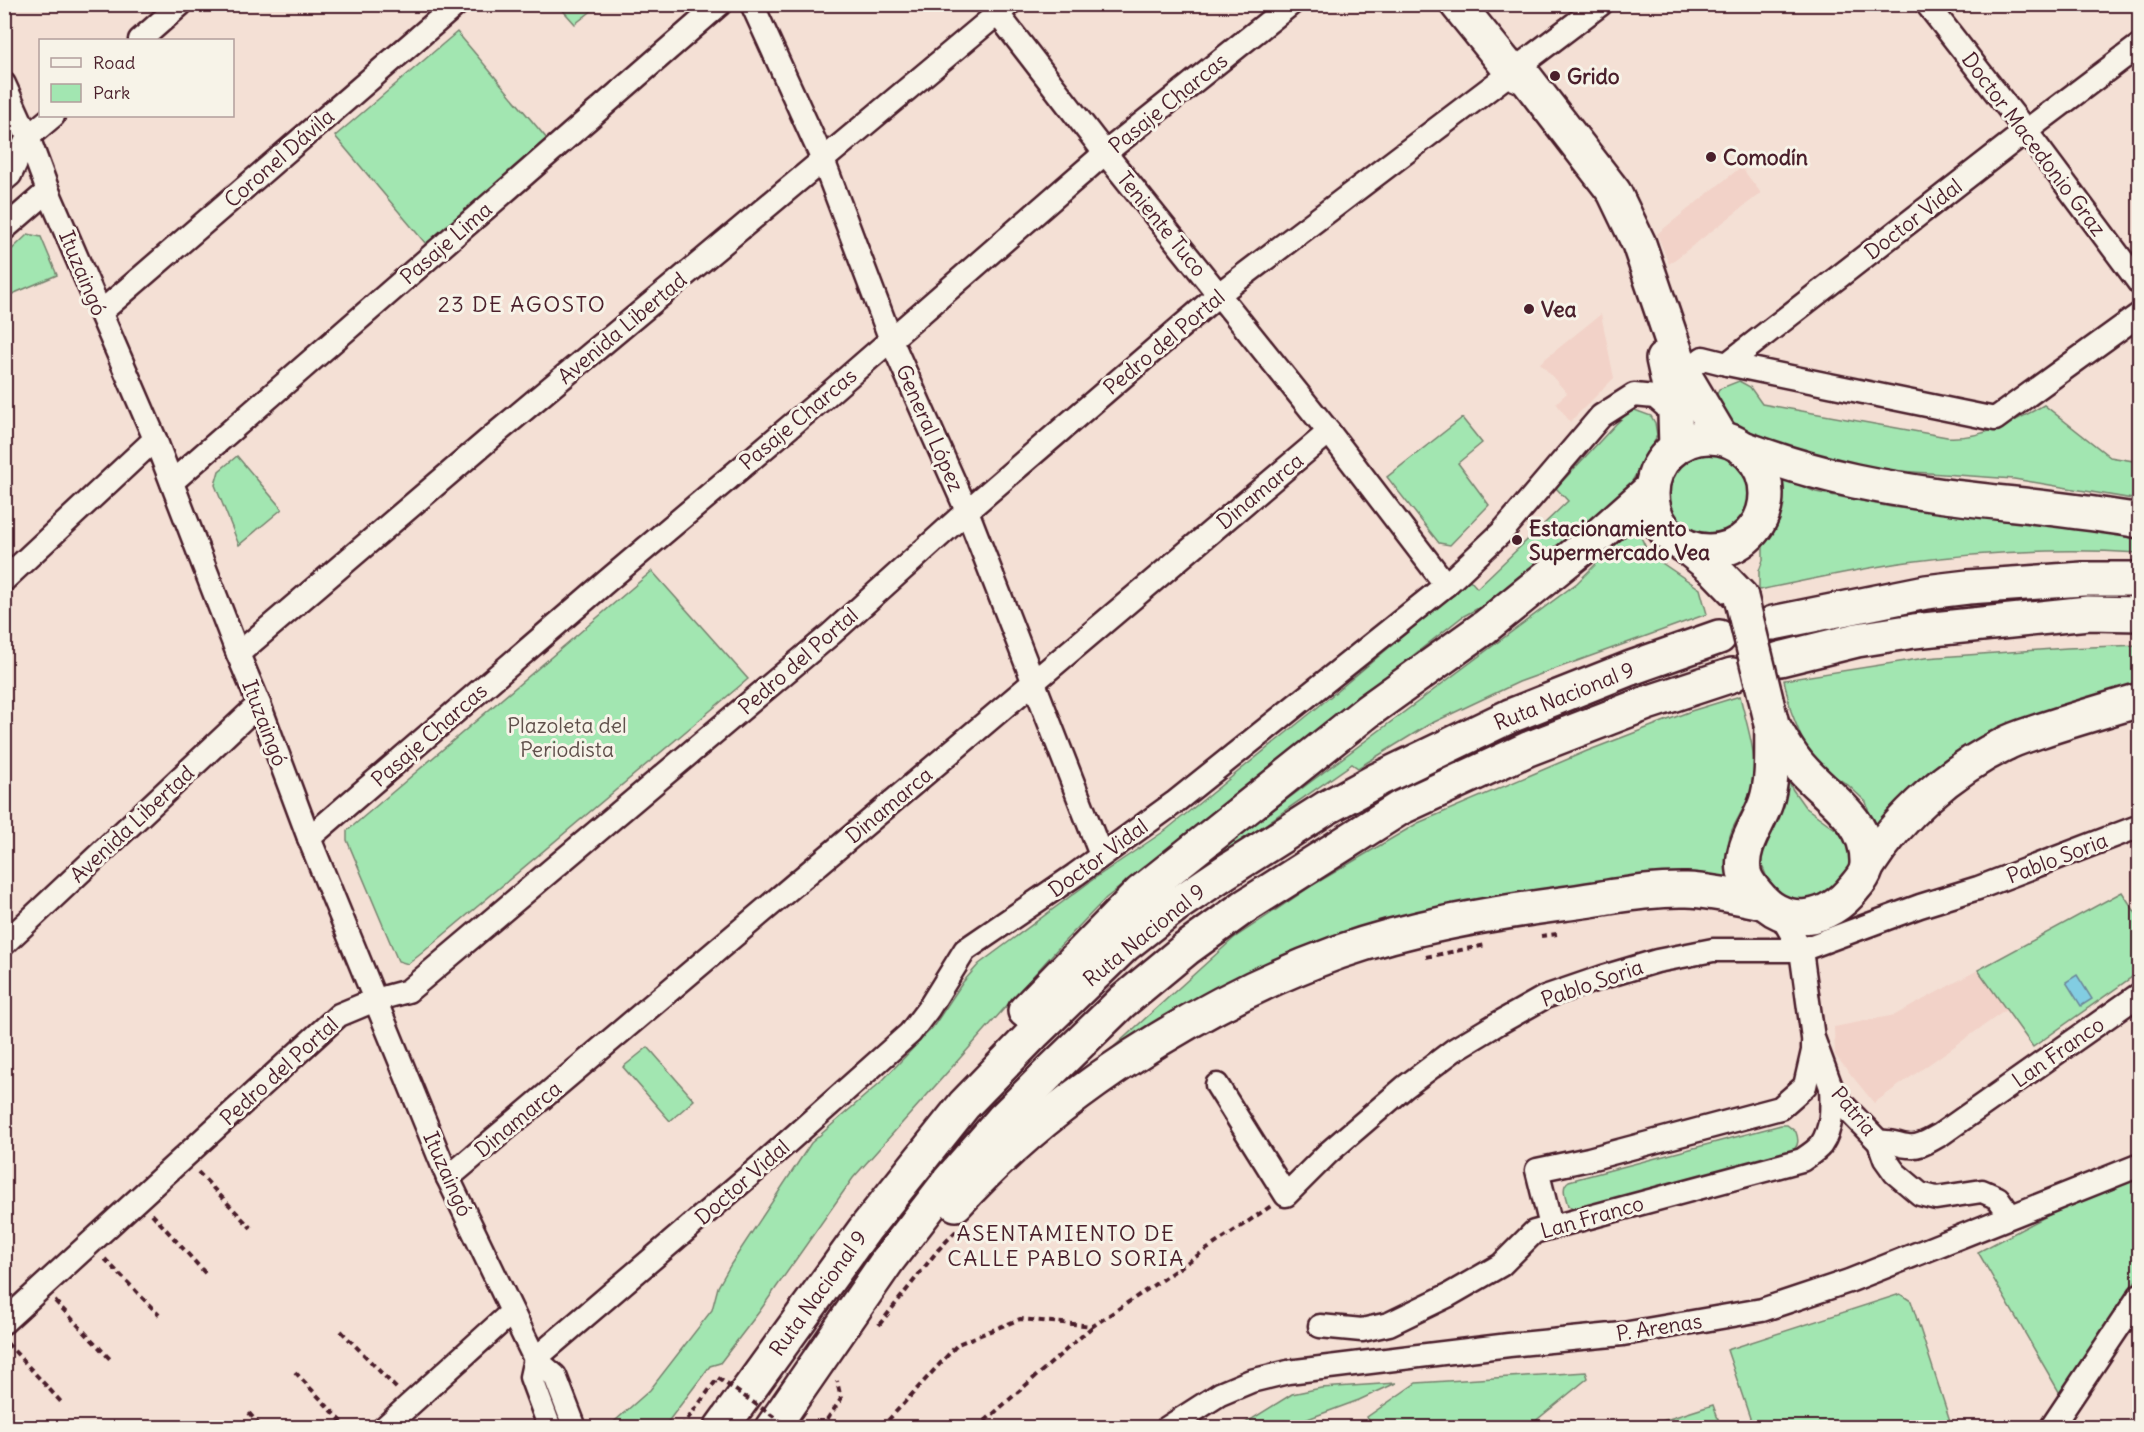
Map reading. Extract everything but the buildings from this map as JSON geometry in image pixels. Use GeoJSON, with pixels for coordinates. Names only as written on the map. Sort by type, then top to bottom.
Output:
{"type":"FeatureCollection","features":[{"type":"Feature","properties":{"kind":"main road"},"geometry":{"type":"LineString","coordinates":[[1457,4],[1512,72],[1515,87],[1605,208],[1626,251],[1667,372],[1675,414],[1676,447]]}},
{"type":"Feature","properties":{"kind":"main road"},"geometry":{"type":"LineString","coordinates":[[1512,72],[1526,78],[1614,192],[1639,244],[1683,373],[1733,443],[1756,461],[1764,475],[1767,491],[1765,507],[1750,535],[1736,545],[1719,551],[1701,551],[1684,546]]}},
{"type":"Feature","properties":{"kind":"main road"},"geometry":{"type":"LineString","coordinates":[[1741,597],[1715,570],[1670,537],[1659,523],[1653,507],[1652,489],[1656,473],[1664,458],[1676,447],[1690,439],[1706,436],[1733,443],[1785,463],[1856,481],[1942,495],[2139,521]]}},
{"type":"Feature","properties":{"kind":"main road"},"geometry":{"type":"LineString","coordinates":[[865,1229],[911,1149],[982,1057],[1067,966],[1140,893],[1368,711],[1485,627],[1652,489]]}},
{"type":"Feature","properties":{"kind":"main road"},"geometry":{"type":"LineString","coordinates":[[1750,535],[1741,597],[1772,724],[1770,782],[1766,801],[1751,833],[1745,853],[1744,871],[1749,885],[1771,907]]}},
{"type":"Feature","properties":{"kind":"main road"},"geometry":{"type":"LineString","coordinates":[[1773,623],[1926,592],[2083,579],[2139,579]]}},
{"type":"Feature","properties":{"kind":"main road"},"geometry":{"type":"LineString","coordinates":[[1780,659],[1857,640],[1914,631],[2088,613],[2139,614]]}},
{"type":"Feature","properties":{"kind":"main road","name":"Ruta Nacional 9"},"geometry":{"type":"LineString","coordinates":[[721,1428],[865,1229],[964,1106],[1032,1034],[1125,945],[1176,905],[1326,808],[1443,747],[1510,716],[1631,668],[1719,637]]}},
{"type":"Feature","properties":{"kind":"main road","name":"Ruta Nacional 9"},"geometry":{"type":"LineString","coordinates":[[772,1428],[888,1260],[949,1181],[1002,1120],[1122,1002],[1186,949],[1244,907],[1411,803],[1527,749],[1647,703],[1732,675]]}},
{"type":"Feature","properties":{"kind":"main road"},"geometry":{"type":"LineString","coordinates":[[833,1339],[967,1192],[1014,1146],[1070,1101],[1128,1060],[1183,1025],[1237,996],[1340,952],[1413,931],[1530,908],[1662,891],[1688,890],[1717,892],[1771,907],[1800,918],[1816,915],[1831,909],[1848,896],[1861,880],[1878,850],[1920,805],[1960,771],[2006,743],[2139,700]]}},
{"type":"Feature","properties":{"kind":"main road"},"geometry":{"type":"LineString","coordinates":[[1772,724],[1796,762],[1855,820],[1867,845],[1867,867]]}},
{"type":"Feature","properties":{"kind":"street"},"geometry":{"type":"LineString","coordinates":[[141,39],[182,4]]}},
{"type":"Feature","properties":{"kind":"street","name":"Coronel Dávila"},"geometry":{"type":"LineString","coordinates":[[100,312],[457,4]]}},
{"type":"Feature","properties":{"kind":"street","name":"Pasaje Lima"},"geometry":{"type":"LineString","coordinates":[[172,482],[720,4]]}},
{"type":"Feature","properties":{"kind":"street","name":"General López"},"geometry":{"type":"LineString","coordinates":[[752,4],[823,160],[891,340],[967,511],[1101,855]]}},
{"type":"Feature","properties":{"kind":"street","name":"Pasaje Charcas"},"geometry":{"type":"LineString","coordinates":[[309,838],[891,340],[1105,153],[1291,4]]}},
{"type":"Feature","properties":{"kind":"street","name":"Pedro del Portal"},"geometry":{"type":"LineString","coordinates":[[4,1322],[339,1015],[375,1000],[408,992],[831,634],[967,511],[1219,294],[1601,4]]}},
{"type":"Feature","properties":{"kind":"street","name":"Doctor Macedonio Graz"},"geometry":{"type":"LineString","coordinates":[[1927,4],[2026,131],[2139,284]]}},
{"type":"Feature","properties":{"kind":"street","name":"Avenida Libertad"},"geometry":{"type":"LineString","coordinates":[[238,654],[494,435],[823,160],[999,8]]}},
{"type":"Feature","properties":{"kind":"street","name":"Teniente Tuco"},"geometry":{"type":"LineString","coordinates":[[999,8],[1105,153],[1329,432],[1446,585]]}},
{"type":"Feature","properties":{"kind":"street","name":"Doctor Vidal"},"geometry":{"type":"LineString","coordinates":[[1727,364],[2139,45]]}},
{"type":"Feature","properties":{"kind":"street","name":"Ituzaingó"},"geometry":{"type":"LineString","coordinates":[[4,84],[155,439],[309,838],[448,1178],[535,1359],[555,1376],[575,1428]]}},
{"type":"Feature","properties":{"kind":"street"},"geometry":{"type":"LineString","coordinates":[[4,180],[10,176],[28,137],[52,117]]}},
{"type":"Feature","properties":{"kind":"street"},"geometry":{"type":"LineString","coordinates":[[4,229],[48,191]]}},
{"type":"Feature","properties":{"kind":"street"},"geometry":{"type":"LineString","coordinates":[[1683,373],[1703,358],[1995,419],[2139,314]]}},
{"type":"Feature","properties":{"kind":"street","name":"Doctor Vidal"},"geometry":{"type":"LineString","coordinates":[[535,1359],[728,1195],[910,1034],[965,951],[1013,919],[1239,752],[1446,585],[1502,532],[1601,416],[1634,395],[1655,397],[1675,414]]}},
{"type":"Feature","properties":{"kind":"street","name":"Dinamarca"},"geometry":{"type":"LineString","coordinates":[[448,1178],[1329,432]]}},
{"type":"Feature","properties":{"kind":"street"},"geometry":{"type":"LineString","coordinates":[[4,580],[155,439]]}},
{"type":"Feature","properties":{"kind":"street","name":"Avenida Libertad"},"geometry":{"type":"LineString","coordinates":[[4,944],[259,704]]}},
{"type":"Feature","properties":{"kind":"street","name":"Pablo Soria"},"geometry":{"type":"LineString","coordinates":[[1286,1195],[1328,1153],[1405,1087],[1454,1050],[1545,997],[1657,961],[1713,950],[1801,950],[1920,906],[2138,832]]}},
{"type":"Feature","properties":{"kind":"street"},"geometry":{"type":"LineString","coordinates":[[1771,907],[1801,950],[1820,934],[1848,896]]}},
{"type":"Feature","properties":{"kind":"street","name":"Patria"},"geometry":{"type":"LineString","coordinates":[[1801,950],[1813,1038],[1831,1087],[1842,1104],[1879,1142],[1885,1159],[1895,1173],[1920,1194],[1936,1198],[1982,1191],[1998,1198],[2010,1215]]}},
{"type":"Feature","properties":{"kind":"street","name":"Lan Franco"},"geometry":{"type":"LineString","coordinates":[[1879,1142],[1892,1141],[1908,1146],[1921,1145],[1940,1135],[2139,994]]}},
{"type":"Feature","properties":{"kind":"street"},"geometry":{"type":"LineString","coordinates":[[1551,1226],[1537,1170],[1589,1159],[1780,1108],[1805,1086],[1813,1051],[1813,1038]]}},
{"type":"Feature","properties":{"kind":"street"},"geometry":{"type":"LineString","coordinates":[[1217,1085],[1286,1195]]}},
{"type":"Feature","properties":{"kind":"street","name":"Lan Franco"},"geometry":{"type":"LineString","coordinates":[[1320,1326],[1362,1330],[1389,1324],[1449,1295],[1501,1265],[1534,1232],[1802,1160],[1820,1146],[1830,1124],[1831,1087]]}},
{"type":"Feature","properties":{"kind":"street","name":"P. Arenas"},"geometry":{"type":"LineString","coordinates":[[1167,1428],[1220,1394],[1251,1381],[1288,1372],[1509,1345],[1623,1334],[1762,1311],[1849,1281],[2139,1165]]}},
{"type":"Feature","properties":{"kind":"street"},"geometry":{"type":"LineString","coordinates":[[2050,1428],[2139,1295]]}},
{"type":"Feature","properties":{"kind":"street"},"geometry":{"type":"LineString","coordinates":[[384,1428],[512,1312]]}},
{"type":"Feature","properties":{"kind":"street","name":"Ituzaingó"},"geometry":{"type":"LineString","coordinates":[[535,1359],[531,1377],[550,1428]]}},
{"type":"Feature","properties":{"kind":"path"},"geometry":{"type":"LineString","coordinates":[[1538,937],[1567,933]]}},
{"type":"Feature","properties":{"kind":"path"},"geometry":{"type":"LineString","coordinates":[[1418,958],[1494,943]]}},
{"type":"Feature","properties":{"kind":"path"},"geometry":{"type":"LineString","coordinates":[[183,1156],[251,1228]]}},
{"type":"Feature","properties":{"kind":"path"},"geometry":{"type":"LineString","coordinates":[[977,1428],[1093,1326],[1286,1195]]}},
{"type":"Feature","properties":{"kind":"path"},"geometry":{"type":"LineString","coordinates":[[137,1198],[206,1274]]}},
{"type":"Feature","properties":{"kind":"path"},"geometry":{"type":"LineString","coordinates":[[878,1325],[938,1250],[961,1226]]}},
{"type":"Feature","properties":{"kind":"path"},"geometry":{"type":"LineString","coordinates":[[90,1243],[159,1315]]}},
{"type":"Feature","properties":{"kind":"path"},"geometry":{"type":"LineString","coordinates":[[42,1288],[110,1359]]}},
{"type":"Feature","properties":{"kind":"path"},"geometry":{"type":"LineString","coordinates":[[880,1428],[958,1344],[1020,1319],[1093,1326]]}},
{"type":"Feature","properties":{"kind":"path"},"geometry":{"type":"LineString","coordinates":[[341,1331],[410,1403]]}},
{"type":"Feature","properties":{"kind":"path"},"geometry":{"type":"LineString","coordinates":[[4,1340],[61,1402]]}},
{"type":"Feature","properties":{"kind":"path"},"geometry":{"type":"LineString","coordinates":[[295,1372],[348,1428]]}},
{"type":"Feature","properties":{"kind":"path"},"geometry":{"type":"LineString","coordinates":[[821,1428],[841,1399],[836,1379],[839,1374]]}},
{"type":"Feature","properties":{"kind":"path"},"geometry":{"type":"LineString","coordinates":[[681,1428],[718,1378],[790,1428]]}},
{"type":"Feature","properties":{"kind":"path"},"geometry":{"type":"LineString","coordinates":[[249,1413],[262,1428]]}},
{"type":"Feature","properties":{"kind":"shaded area"},"geometry":{"type":"Polygon","coordinates":[[[1741,167],[1761,193],[1669,264],[1657,234],[1741,167]]]}},
{"type":"Feature","properties":{"kind":"shaded area"},"geometry":{"type":"Polygon","coordinates":[[[1601,314],[1614,378],[1570,422],[1556,403],[1567,393],[1540,363],[1601,314]]]}},
{"type":"Feature","properties":{"kind":"shaded area"},"geometry":{"type":"Polygon","coordinates":[[[1978,970],[2006,1010],[1874,1103],[1835,1055],[1834,1027],[1895,1015],[1978,970]]]}},
{"type":"Feature","properties":{"kind":"green space"},"geometry":{"type":"Polygon","coordinates":[[[558,5],[599,5],[575,24],[558,5]]]}},
{"type":"Feature","properties":{"kind":"green space"},"geometry":{"type":"Polygon","coordinates":[[[457,32],[548,140],[426,244],[335,136],[457,32]]]}},
{"type":"Feature","properties":{"kind":"green space"},"geometry":{"type":"Polygon","coordinates":[[[28,234],[41,237],[57,275],[5,297],[5,256],[28,234]]]}},
{"type":"Feature","properties":{"kind":"green space"},"geometry":{"type":"Polygon","coordinates":[[[1739,381],[1750,387],[1762,404],[1947,437],[1986,432],[2010,423],[2044,405],[2110,457],[2139,462],[2139,500],[2014,479],[1857,468],[1757,441],[1743,429],[1728,422],[1715,399],[1719,389],[1739,381]]]}},
{"type":"Feature","properties":{"kind":"green space"},"geometry":{"type":"Polygon","coordinates":[[[1632,409],[1651,416],[1657,435],[1651,450],[1626,491],[1600,520],[1525,573],[1495,599],[1462,617],[1106,898],[1060,946],[853,1178],[759,1312],[720,1363],[710,1366],[664,1427],[607,1428],[650,1390],[712,1310],[718,1287],[731,1264],[811,1143],[882,1081],[933,1027],[963,982],[979,964],[1095,878],[1166,830],[1470,580],[1477,588],[1568,501],[1556,488],[1632,409]]]}},
{"type":"Feature","properties":{"kind":"green space"},"geometry":{"type":"Polygon","coordinates":[[[1462,418],[1482,443],[1458,463],[1489,505],[1450,545],[1439,543],[1387,477],[1462,418]]]}},
{"type":"Feature","properties":{"kind":"green space"},"geometry":{"type":"Polygon","coordinates":[[[1708,454],[1731,461],[1743,473],[1750,496],[1743,519],[1731,531],[1708,538],[1685,531],[1673,519],[1666,496],[1673,473],[1685,461],[1708,454]]]}},
{"type":"Feature","properties":{"kind":"green space"},"geometry":{"type":"Polygon","coordinates":[[[237,456],[282,509],[239,545],[215,485],[219,471],[237,456]]]}},
{"type":"Feature","properties":{"kind":"green space"},"geometry":{"type":"Polygon","coordinates":[[[1784,479],[1816,492],[1891,507],[2104,532],[2139,539],[2139,553],[2052,551],[1965,556],[1888,565],[1759,590],[1763,545],[1779,514],[1784,479]]]}},
{"type":"Feature","properties":{"kind":"green space"},"geometry":{"type":"Polygon","coordinates":[[[1634,522],[1646,548],[1656,559],[1700,589],[1707,614],[1519,682],[1428,725],[1358,768],[1352,764],[1253,833],[1193,880],[1176,888],[1198,867],[1254,824],[1577,583],[1634,522]]]}},
{"type":"Feature","properties":{"kind":"green space","name":"Plazoleta del Periodista"},"geometry":{"type":"Polygon","coordinates":[[[652,571],[748,679],[422,953],[408,964],[398,961],[347,840],[347,831],[652,571]]]}},
{"type":"Feature","properties":{"kind":"green space"},"geometry":{"type":"Polygon","coordinates":[[[2139,645],[2139,681],[1974,749],[1911,790],[1874,829],[1866,802],[1848,785],[1810,760],[1791,711],[1784,680],[1925,658],[2139,645]]]}},
{"type":"Feature","properties":{"kind":"green space"},"geometry":{"type":"Polygon","coordinates":[[[1740,696],[1751,739],[1754,772],[1749,795],[1728,843],[1729,885],[1453,912],[1085,1073],[1234,938],[1313,885],[1418,823],[1587,751],[1691,711],[1740,696]]]}},
{"type":"Feature","properties":{"kind":"green space"},"geometry":{"type":"Polygon","coordinates":[[[1781,767],[1805,807],[1838,831],[1849,846],[1851,864],[1835,894],[1799,901],[1782,894],[1768,880],[1761,863],[1764,847],[1782,810],[1781,767]]]}},
{"type":"Feature","properties":{"kind":"green space"},"geometry":{"type":"Polygon","coordinates":[[[2122,892],[2139,918],[2139,972],[2033,1047],[1978,970],[2122,892]]]}},
{"type":"Feature","properties":{"kind":"green space"},"geometry":{"type":"Polygon","coordinates":[[[648,1047],[694,1100],[670,1121],[623,1067],[648,1047]]]}},
{"type":"Feature","properties":{"kind":"green space"},"geometry":{"type":"Polygon","coordinates":[[[1787,1125],[1796,1132],[1798,1143],[1791,1152],[1576,1209],[1568,1206],[1564,1189],[1569,1181],[1787,1125]]]}},
{"type":"Feature","properties":{"kind":"green space"},"geometry":{"type":"Polygon","coordinates":[[[2139,1168],[2139,1275],[2065,1396],[2062,1397],[1978,1252],[2139,1168]]]}},
{"type":"Feature","properties":{"kind":"green space"},"geometry":{"type":"Polygon","coordinates":[[[1900,1294],[1911,1301],[1952,1427],[1753,1427],[1727,1350],[1900,1294]]]}},
{"type":"Feature","properties":{"kind":"green space"},"geometry":{"type":"Polygon","coordinates":[[[1586,1372],[1588,1378],[1528,1427],[1372,1427],[1367,1417],[1416,1383],[1586,1372]]]}},
{"type":"Feature","properties":{"kind":"green space"},"geometry":{"type":"Polygon","coordinates":[[[1396,1383],[1359,1400],[1286,1427],[1239,1427],[1292,1394],[1321,1388],[1396,1383]]]}},
{"type":"Feature","properties":{"kind":"green space"},"geometry":{"type":"Polygon","coordinates":[[[1713,1405],[1721,1427],[1655,1427],[1653,1424],[1713,1405]]]}},
{"type":"Feature","properties":{"kind":"water"},"geometry":{"type":"Polygon","coordinates":[[[2077,975],[2092,999],[2081,1006],[2066,982],[2077,975]]]}},
{"type":"Feature","properties":{"kind":"place","name":"Grido"},"geometry":{"type":"Point","coordinates":[1555,76]}},
{"type":"Feature","properties":{"kind":"place","name":"Comodín"},"geometry":{"type":"Point","coordinates":[1711,157]}},
{"type":"Feature","properties":{"kind":"place","name":"Vea"},"geometry":{"type":"Point","coordinates":[1529,309]}},
{"type":"Feature","properties":{"kind":"place","name":"Estacionamiento Supermercado Vea"},"geometry":{"type":"Point","coordinates":[1517,540]}},
{"type":"Feature","properties":{"kind":"district","name":"23 DE AGOSTO"},"geometry":{"type":"Point","coordinates":[522,304]}},
{"type":"Feature","properties":{"kind":"district","name":"ASENTAMIENTO DE CALLE PABLO SORIA"},"geometry":{"type":"Point","coordinates":[1066,1246]}}]}
